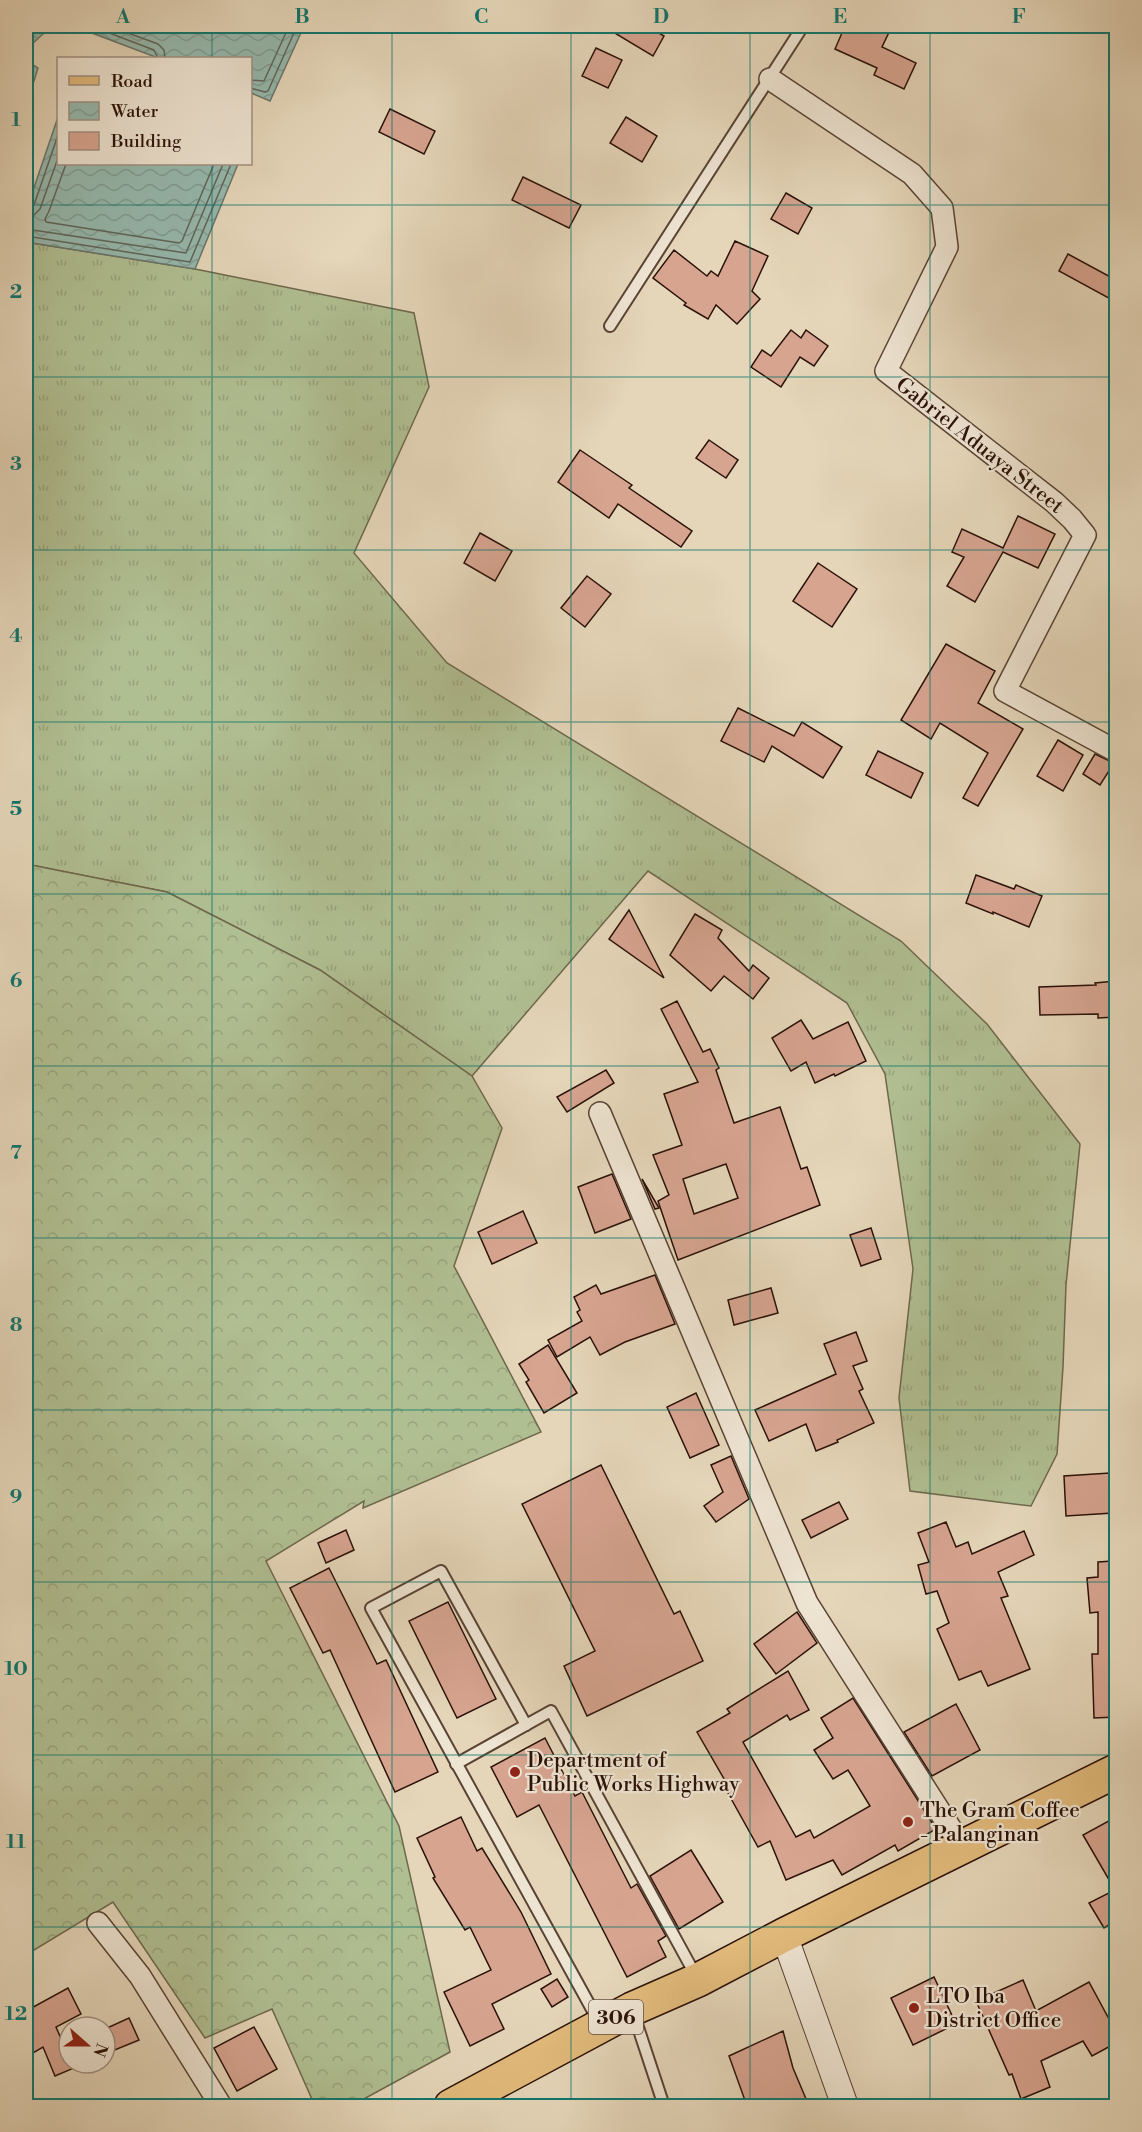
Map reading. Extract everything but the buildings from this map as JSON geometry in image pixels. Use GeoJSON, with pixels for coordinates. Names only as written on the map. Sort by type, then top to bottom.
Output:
{"type":"FeatureCollection","features":[{"type":"Feature","properties":{"kind":"main road","name":"306"},"geometry":{"type":"LineString","coordinates":[[451,2106],[632,2009],[698,1980],[1116,1771]]}},
{"type":"Feature","properties":{"kind":"street","name":"Gabriel Aduaya Street"},"geometry":{"type":"LineString","coordinates":[[770,79],[912,174],[942,208],[946,247],[886,371],[1054,502],[1085,535],[1005,691],[1116,752]]}},
{"type":"Feature","properties":{"kind":"street"},"geometry":{"type":"LineString","coordinates":[[600,1113],[807,1603],[963,1848]]}},
{"type":"Feature","properties":{"kind":"street"},"geometry":{"type":"LineString","coordinates":[[98,1923],[140,1976],[221,2106]]}},
{"type":"Feature","properties":{"kind":"street"},"geometry":{"type":"LineString","coordinates":[[784,1935],[845,2106]]}},
{"type":"Feature","properties":{"kind":"lane"},"geometry":{"type":"LineString","coordinates":[[610,326],[803,26]]}},
{"type":"Feature","properties":{"kind":"lane"},"geometry":{"type":"LineString","coordinates":[[526,1725],[441,1571],[372,1608],[601,2025]]}},
{"type":"Feature","properties":{"kind":"lane"},"geometry":{"type":"LineString","coordinates":[[456,1764],[551,1711],[698,1980]]}},
{"type":"Feature","properties":{"kind":"lane"},"geometry":{"type":"LineString","coordinates":[[632,2009],[664,2106]]}},
{"type":"Feature","properties":{"kind":"green space"},"geometry":{"type":"Polygon","coordinates":[[[26,242],[195,269],[414,313],[429,387],[354,553],[447,663],[901,941],[987,1024],[1080,1144],[1066,1285],[1057,1454],[1031,1506],[910,1491],[899,1398],[913,1269],[885,1074],[847,1003],[648,871],[472,1076],[320,970],[167,892],[26,864],[26,242]]]}},
{"type":"Feature","properties":{"kind":"green space"},"geometry":{"type":"Polygon","coordinates":[[[26,864],[167,892],[320,970],[472,1076],[502,1128],[454,1266],[541,1432],[363,1508],[364,1501],[266,1561],[399,1826],[450,2052],[351,2106],[315,2106],[272,2009],[205,2038],[113,1902],[26,1955],[26,864]]]}},
{"type":"Feature","properties":{"kind":"water"},"geometry":{"type":"Polygon","coordinates":[[[26,26],[52,26],[32,44],[26,42],[26,26]]]}},
{"type":"Feature","properties":{"kind":"water"},"geometry":{"type":"Polygon","coordinates":[[[86,26],[304,26],[270,101],[252,93],[252,57],[155,57],[84,30],[86,26]]]}},
{"type":"Feature","properties":{"kind":"water"},"geometry":{"type":"Polygon","coordinates":[[[26,60],[38,68],[26,106],[26,60]]]}},
{"type":"Feature","properties":{"kind":"water"},"geometry":{"type":"Polygon","coordinates":[[[57,120],[57,165],[238,165],[195,269],[26,242],[26,211],[57,120]]]}},
{"type":"Feature","properties":{"kind":"place","name":"Department of Public Works Highway"},"geometry":{"type":"Point","coordinates":[515,1772]}},
{"type":"Feature","properties":{"kind":"place","name":"The Gram Coffee - Palanginan"},"geometry":{"type":"Point","coordinates":[908,1822]}},
{"type":"Feature","properties":{"kind":"place","name":"LTO Iba District Office"},"geometry":{"type":"Point","coordinates":[914,2008]}}]}
